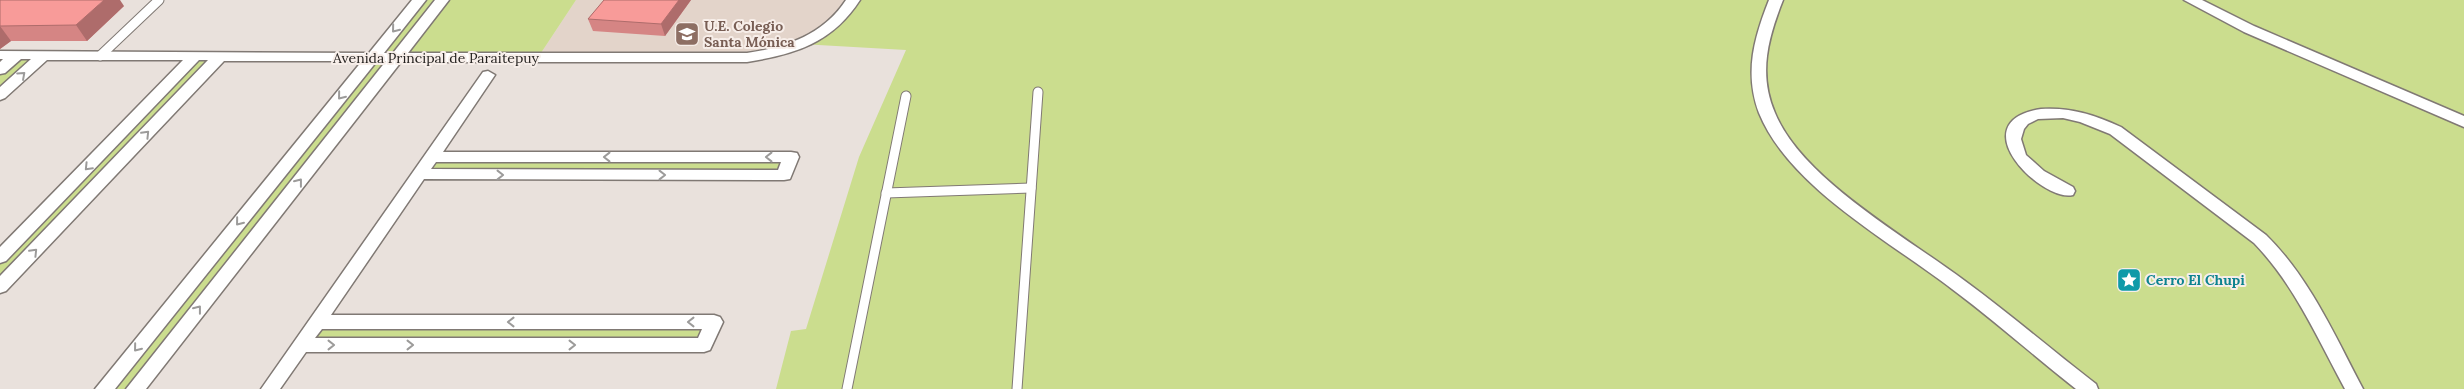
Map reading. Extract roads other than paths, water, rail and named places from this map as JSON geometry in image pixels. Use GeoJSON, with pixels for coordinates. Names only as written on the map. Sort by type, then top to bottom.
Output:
{"type":"FeatureCollection","features":[{"type":"Feature","properties":{"kind":"street"},"geometry":{"type":"LineString","coordinates":[[104,389],[419,0]]}},
{"type":"Feature","properties":{"kind":"street"},"geometry":{"type":"LineString","coordinates":[[135,389],[442,0]]}},
{"type":"Feature","properties":{"kind":"street","name":"Avenida Principal de Paraitepuy"},"geometry":{"type":"LineString","coordinates":[[0,55],[702,60],[752,58],[784,51],[814,38],[838,20],[853,0]]}},
{"type":"Feature","properties":{"kind":"street"},"geometry":{"type":"LineString","coordinates":[[1776,0],[1758,50],[1756,67],[1760,93],[1765,107],[1781,139],[1794,156],[1810,174],[1850,207],[1959,285],[2089,389]]}},
{"type":"Feature","properties":{"kind":"street"},"geometry":{"type":"LineString","coordinates":[[2191,0],[2249,29],[2464,122]]}},
{"type":"Feature","properties":{"kind":"street"},"geometry":{"type":"LineString","coordinates":[[0,70],[17,55]]}},
{"type":"Feature","properties":{"kind":"street"},"geometry":{"type":"LineString","coordinates":[[0,95],[44,55]]}},
{"type":"Feature","properties":{"kind":"street"},"geometry":{"type":"LineString","coordinates":[[0,257],[196,56]]}},
{"type":"Feature","properties":{"kind":"street"},"geometry":{"type":"LineString","coordinates":[[0,287],[219,57]]}},
{"type":"Feature","properties":{"kind":"street"},"geometry":{"type":"LineString","coordinates":[[270,389],[488,75]]}},
{"type":"Feature","properties":{"kind":"street"},"geometry":{"type":"LineString","coordinates":[[2067,191],[2033,172],[2016,151],[2013,140],[2014,131],[2028,117],[2040,114],[2077,116],[2108,126],[2125,136],[2260,239],[2285,266],[2354,389]]}},
{"type":"Feature","properties":{"kind":"street"},"geometry":{"type":"LineString","coordinates":[[419,174],[784,175],[791,157],[431,158]]}},
{"type":"Feature","properties":{"kind":"street"},"geometry":{"type":"LineString","coordinates":[[24,233],[52,232]]}},
{"type":"Feature","properties":{"kind":"street"},"geometry":{"type":"LineString","coordinates":[[222,244],[250,243]]}},
{"type":"Feature","properties":{"kind":"street"},"geometry":{"type":"LineString","coordinates":[[300,345],[704,345],[714,322],[316,322]]}},
{"type":"Feature","properties":{"kind":"lane"},"geometry":{"type":"LineString","coordinates":[[100,56],[159,0]]}},
{"type":"Feature","properties":{"kind":"lane"},"geometry":{"type":"LineString","coordinates":[[1017,389],[1038,92]]}},
{"type":"Feature","properties":{"kind":"lane"},"geometry":{"type":"LineString","coordinates":[[846,389],[906,96]]}},
{"type":"Feature","properties":{"kind":"lane"},"geometry":{"type":"LineString","coordinates":[[886,193],[1031,188]]}},
{"type":"Feature","properties":{"kind":"place","name":"U.E. Colegio Santa Mónica"},"geometry":{"type":"Point","coordinates":[687,34]}},
{"type":"Feature","properties":{"kind":"place","name":"Cerro El Chupi"},"geometry":{"type":"Point","coordinates":[2129,280]}}]}
